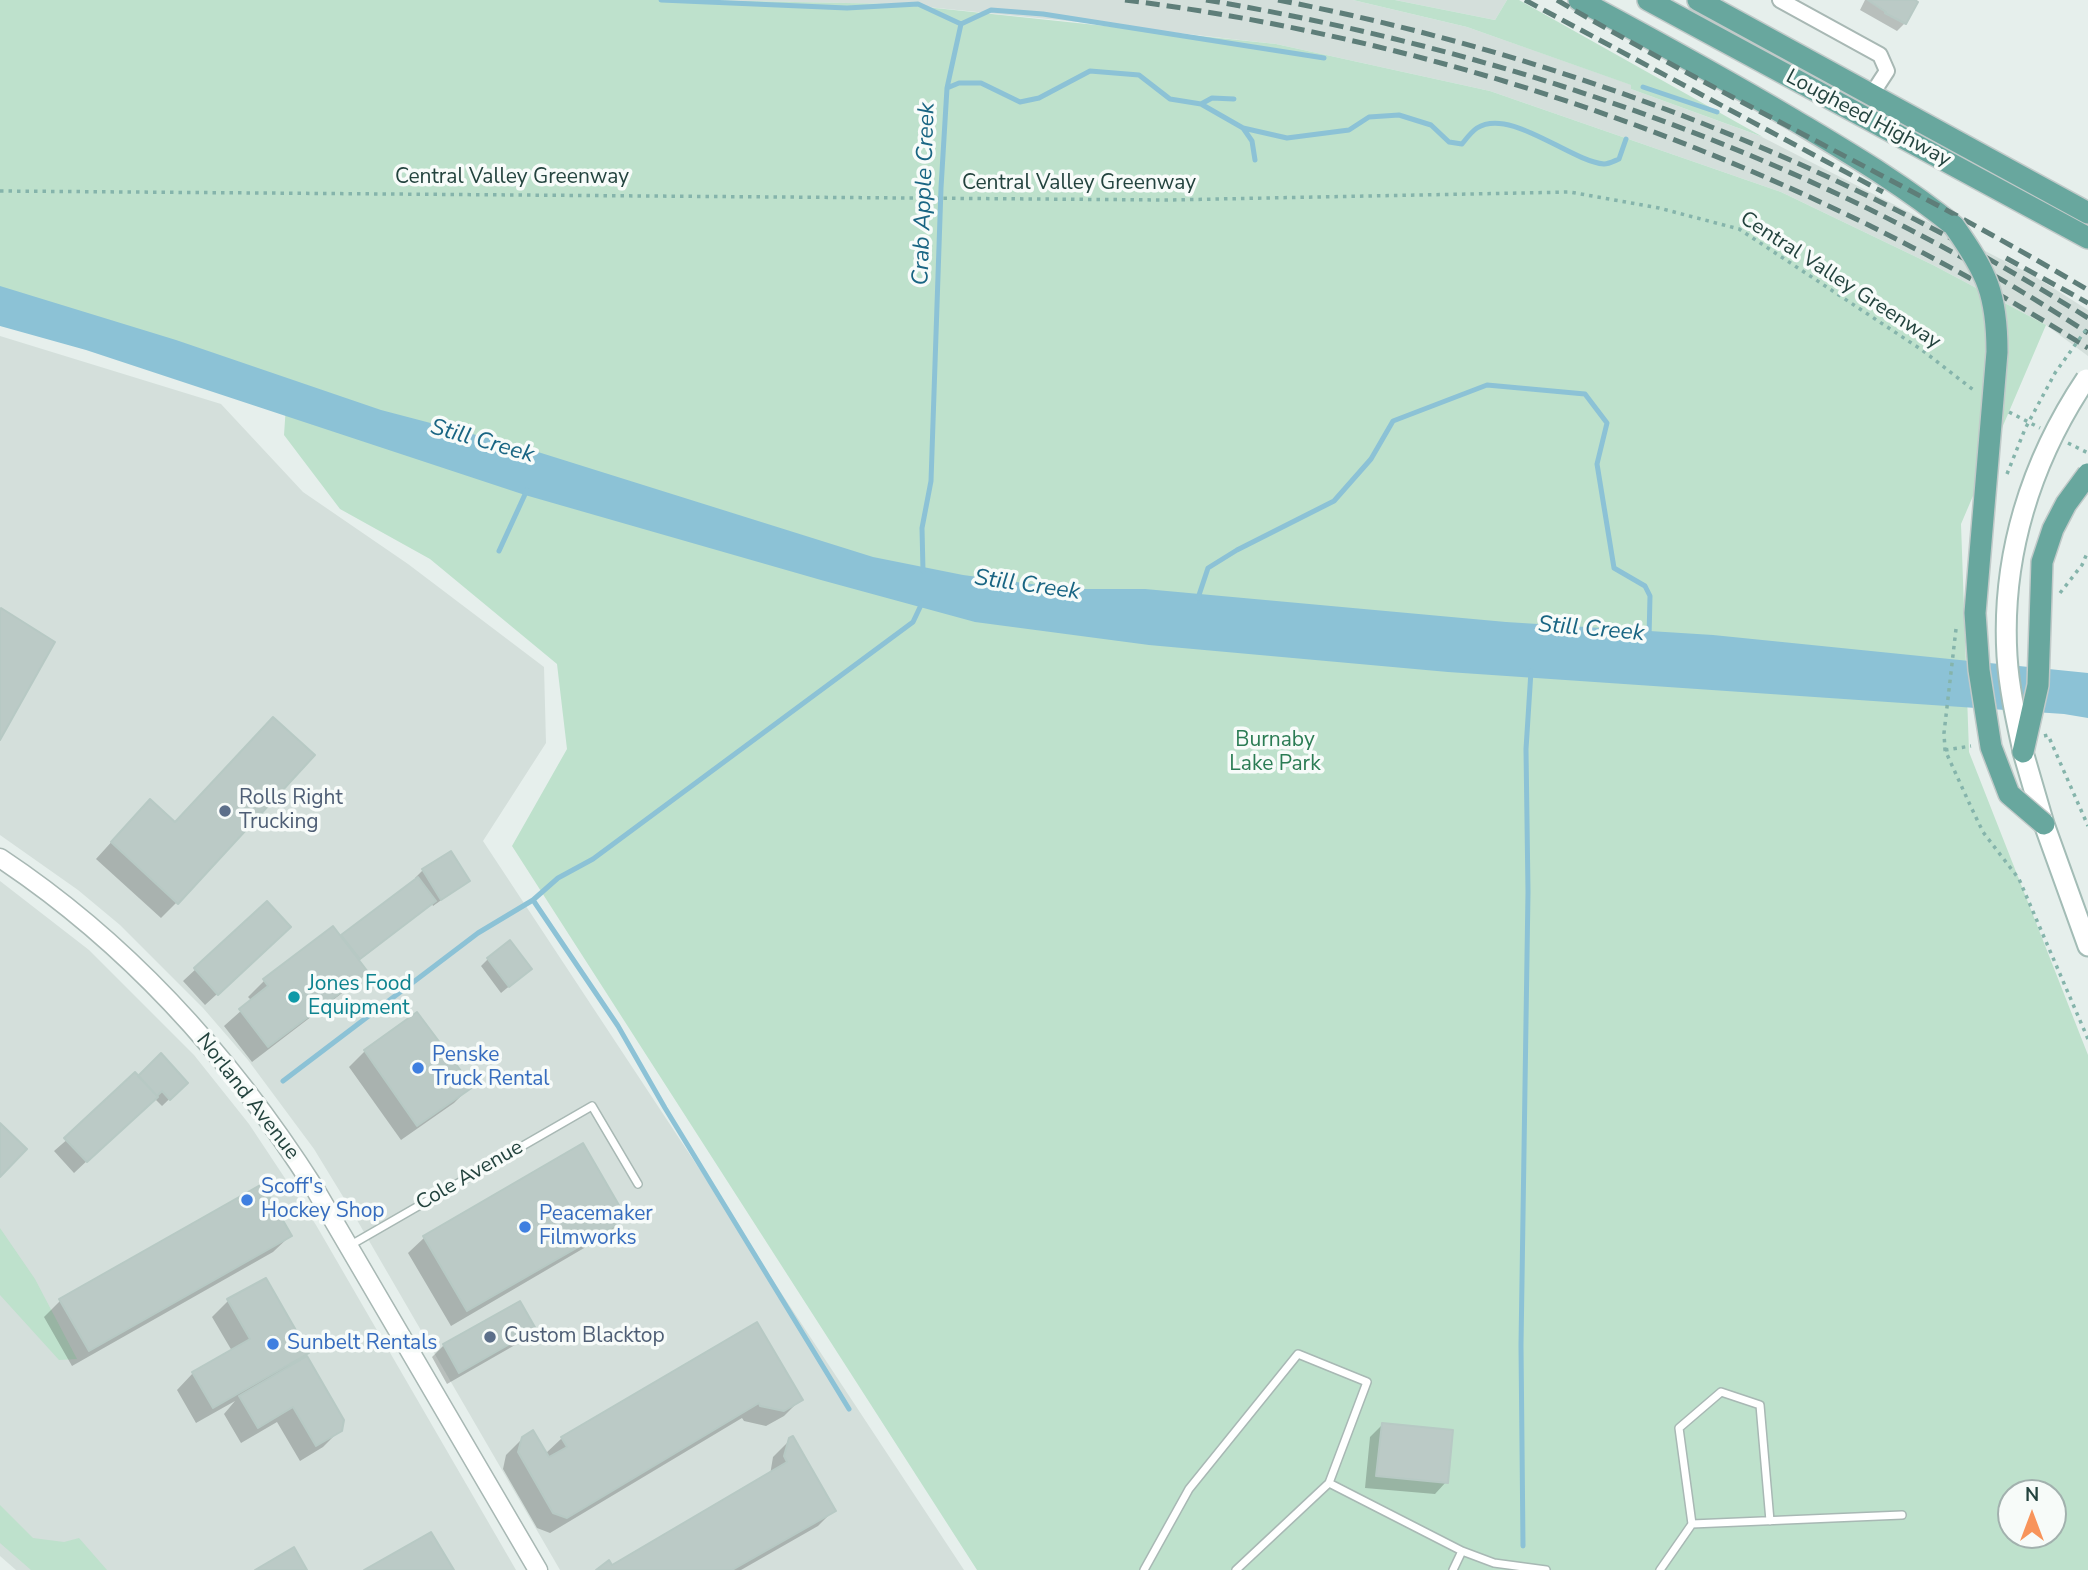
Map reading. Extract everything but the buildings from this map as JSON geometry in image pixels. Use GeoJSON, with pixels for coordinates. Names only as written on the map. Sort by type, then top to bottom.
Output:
{"type":"FeatureCollection","features":[{"type":"Feature","properties":{"kind":"main road"},"geometry":{"type":"LineString","coordinates":[[1579,0],[1688,58],[1863,161],[1925,202],[1954,226],[1981,267],[1990,287],[1997,319],[1997,352],[1975,613],[1979,670],[1991,747],[2009,794],[2044,824]]}},
{"type":"Feature","properties":{"kind":"main road","name":"Lougheed Highway"},"geometry":{"type":"LineString","coordinates":[[1648,0],[2088,237]]}},
{"type":"Feature","properties":{"kind":"main road","name":"Lougheed Highway"},"geometry":{"type":"LineString","coordinates":[[1698,0],[2088,213]]}},
{"type":"Feature","properties":{"kind":"main road"},"geometry":{"type":"LineString","coordinates":[[2088,376],[2067,407],[2043,455],[2019,525],[2006,600],[2007,656],[2012,700],[2023,752],[2044,824],[2088,946]]}},
{"type":"Feature","properties":{"kind":"main road"},"geometry":{"type":"LineString","coordinates":[[2023,752],[2038,685],[2042,562],[2053,529],[2066,504],[2088,474]]}},
{"type":"Feature","properties":{"kind":"street"},"geometry":{"type":"LineString","coordinates":[[1780,0],[1880,55],[1887,71],[1872,94]]}},
{"type":"Feature","properties":{"kind":"street","name":"Norland Avenue"},"geometry":{"type":"LineString","coordinates":[[0,858],[47,892],[114,948],[197,1031],[282,1137],[349,1246],[538,1570]]}},
{"type":"Feature","properties":{"kind":"lane","name":"Cole Avenue"},"geometry":{"type":"LineString","coordinates":[[349,1246],[592,1107],[638,1184]]}},
{"type":"Feature","properties":{"kind":"lane"},"geometry":{"type":"LineString","coordinates":[[1144,1570],[1189,1489],[1298,1354],[1367,1382],[1329,1483],[1236,1570]]}},
{"type":"Feature","properties":{"kind":"lane"},"geometry":{"type":"LineString","coordinates":[[1660,1570],[1692,1524],[1679,1428],[1721,1392],[1760,1405],[1770,1521]]}},
{"type":"Feature","properties":{"kind":"lane"},"geometry":{"type":"LineString","coordinates":[[1329,1483],[1462,1551],[1494,1563],[1546,1570]]}},
{"type":"Feature","properties":{"kind":"lane"},"geometry":{"type":"LineString","coordinates":[[1692,1524],[1902,1515]]}},
{"type":"Feature","properties":{"kind":"lane"},"geometry":{"type":"LineString","coordinates":[[1453,1570],[1462,1551]]}},
{"type":"Feature","properties":{"kind":"path","name":"Central Valley Greenway"},"geometry":{"type":"LineString","coordinates":[[0,191],[697,195],[961,200],[1167,200],[1570,192],[1699,217],[1739,229],[1922,351],[1979,394]]}},
{"type":"Feature","properties":{"kind":"path"},"geometry":{"type":"LineString","coordinates":[[2007,475],[2025,429],[2054,373],[2088,327]]}},
{"type":"Feature","properties":{"kind":"path"},"geometry":{"type":"LineString","coordinates":[[2002,408],[2051,434]]}},
{"type":"Feature","properties":{"kind":"path"},"geometry":{"type":"LineString","coordinates":[[2063,440],[2088,453]]}},
{"type":"Feature","properties":{"kind":"path"},"geometry":{"type":"LineString","coordinates":[[1953,640],[1944,733],[1945,750],[1983,832],[2020,879],[2088,1039]]}},
{"type":"Feature","properties":{"kind":"shaded area"},"geometry":{"type":"Polygon","coordinates":[[[694,0],[1353,0],[1467,27],[1632,85],[1631,89],[1760,136],[2034,276],[2088,310],[2088,356],[2046,325],[1933,265],[1781,192],[1490,91],[1276,44],[897,4],[694,0]]]}},
{"type":"Feature","properties":{"kind":"shaded area"},"geometry":{"type":"Polygon","coordinates":[[[1395,0],[1507,0],[1495,20],[1395,0]]]}},
{"type":"Feature","properties":{"kind":"shaded area"},"geometry":{"type":"Polygon","coordinates":[[[0,336],[221,404],[303,492],[408,564],[544,667],[546,743],[483,841],[964,1570],[560,1570],[314,1149],[248,1060],[203,1008],[120,925],[78,890],[0,835],[0,336]]]}},
{"type":"Feature","properties":{"kind":"shaded area"},"geometry":{"type":"Polygon","coordinates":[[[0,881],[89,950],[194,1055],[249,1124],[316,1225],[516,1570],[16,1570],[0,1556],[0,881]]]}},
{"type":"Feature","properties":{"kind":"green space","name":"Burnaby Lake Park"},"geometry":{"type":"Polygon","coordinates":[[[0,0],[694,0],[897,4],[1276,44],[1490,91],[1781,192],[1933,265],[2046,325],[1961,524],[1969,752],[2088,1055],[2088,1570],[977,1570],[512,846],[567,749],[557,664],[430,559],[340,509],[284,435],[287,391],[0,304],[0,0]]]}},
{"type":"Feature","properties":{"kind":"green space"},"geometry":{"type":"Polygon","coordinates":[[[1353,0],[1395,0],[1495,20],[1507,0],[1519,0],[1763,137],[1631,89],[1631,85],[1467,27],[1353,0]]]}},
{"type":"Feature","properties":{"kind":"green space"},"geometry":{"type":"Polygon","coordinates":[[[0,1228],[35,1279],[77,1359],[59,1360],[0,1295],[0,1228]]]}},
{"type":"Feature","properties":{"kind":"green space"},"geometry":{"type":"Polygon","coordinates":[[[0,1505],[33,1538],[64,1542],[79,1538],[107,1570],[31,1570],[0,1543],[0,1505]]]}},
{"type":"Feature","properties":{"kind":"water","name":"Still Creek"},"geometry":{"type":"Polygon","coordinates":[[[0,286],[176,340],[381,410],[522,447],[873,557],[963,575],[1069,589],[1145,589],[1506,622],[1713,635],[2088,673],[2088,718],[2064,714],[1448,672],[1149,645],[975,622],[525,495],[86,350],[0,326],[0,286]]]}},
{"type":"Feature","properties":{"kind":"waterway"},"geometry":{"type":"LineString","coordinates":[[661,0],[847,8],[918,4],[961,24],[991,10],[1043,14],[1324,58]]}},
{"type":"Feature","properties":{"kind":"waterway"},"geometry":{"type":"LineString","coordinates":[[947,88],[961,24]]}},
{"type":"Feature","properties":{"kind":"waterway","name":"Crab Apple Creek"},"geometry":{"type":"LineString","coordinates":[[923,571],[922,528],[931,481],[947,88],[959,83],[981,83],[1020,102],[1039,98],[1090,71],[1139,75],[1170,99],[1201,104],[1243,128],[1287,138],[1349,130],[1369,117],[1399,115],[1431,125],[1449,142],[1462,144],[1477,128],[1491,123],[1506,124],[1523,129],[1590,161],[1604,164],[1619,159],[1626,139]]}},
{"type":"Feature","properties":{"kind":"waterway","name":"Crab Apple Creek"},"geometry":{"type":"LineString","coordinates":[[1643,87],[1717,112]]}},
{"type":"Feature","properties":{"kind":"waterway"},"geometry":{"type":"LineString","coordinates":[[1201,104],[1212,98],[1234,99]]}},
{"type":"Feature","properties":{"kind":"waterway"},"geometry":{"type":"LineString","coordinates":[[1243,128],[1252,141],[1255,160]]}},
{"type":"Feature","properties":{"kind":"waterway","name":"Still Creek"},"geometry":{"type":"LineString","coordinates":[[1198,598],[1208,568],[1237,550],[1334,501],[1371,459],[1393,421],[1487,385],[1585,394],[1607,423],[1597,464],[1614,568],[1645,586],[1650,596],[1649,638]]}},
{"type":"Feature","properties":{"kind":"waterway"},"geometry":{"type":"LineString","coordinates":[[499,551],[527,490]]}},
{"type":"Feature","properties":{"kind":"waterway"},"geometry":{"type":"LineString","coordinates":[[283,1081],[478,933],[533,900],[558,878],[593,859],[913,622],[922,603]]}},
{"type":"Feature","properties":{"kind":"waterway"},"geometry":{"type":"LineString","coordinates":[[1523,1546],[1521,1345],[1528,892],[1526,749],[1531,671]]}},
{"type":"Feature","properties":{"kind":"waterway"},"geometry":{"type":"LineString","coordinates":[[533,900],[618,1026],[665,1108],[849,1409]]}},
{"type":"Feature","properties":{"kind":"railway"},"geometry":{"type":"LineString","coordinates":[[1125,0],[1253,20],[1379,47],[1503,81],[1626,122],[1745,169],[1863,222],[1977,282],[2088,348]]}},
{"type":"Feature","properties":{"kind":"railway"},"geometry":{"type":"LineString","coordinates":[[1206,0],[1322,22],[1437,50],[1552,83],[1664,121],[1775,166],[1882,216],[1987,271],[2088,333]]}},
{"type":"Feature","properties":{"kind":"railway"},"geometry":{"type":"LineString","coordinates":[[1278,0],[1385,23],[1490,51],[1595,84],[1698,122],[1799,164],[1898,211],[1994,262],[2088,318]]}},
{"type":"Feature","properties":{"kind":"railway"},"geometry":{"type":"LineString","coordinates":[[1525,0],[1883,192]]}},
{"type":"Feature","properties":{"kind":"railway"},"geometry":{"type":"LineString","coordinates":[[1557,0],[1689,74],[2023,252],[2088,290]]}},
{"type":"Feature","properties":{"kind":"railway"},"geometry":{"type":"LineString","coordinates":[[2006,258],[2088,303]]}},
{"type":"Feature","properties":{"kind":"place","name":"Rolls Right Trucking"},"geometry":{"type":"Point","coordinates":[225,811]}},
{"type":"Feature","properties":{"kind":"place","name":"Jones Food Equipment"},"geometry":{"type":"Point","coordinates":[294,997]}},
{"type":"Feature","properties":{"kind":"place","name":"Penske Truck Rental"},"geometry":{"type":"Point","coordinates":[418,1068]}},
{"type":"Feature","properties":{"kind":"place","name":"Scoff's Hockey Shop"},"geometry":{"type":"Point","coordinates":[247,1200]}},
{"type":"Feature","properties":{"kind":"place","name":"Peacemaker Filmworks"},"geometry":{"type":"Point","coordinates":[525,1227]}},
{"type":"Feature","properties":{"kind":"place","name":"Custom Blacktop"},"geometry":{"type":"Point","coordinates":[490,1337]}},
{"type":"Feature","properties":{"kind":"place","name":"Sunbelt Rentals"},"geometry":{"type":"Point","coordinates":[273,1344]}}]}
